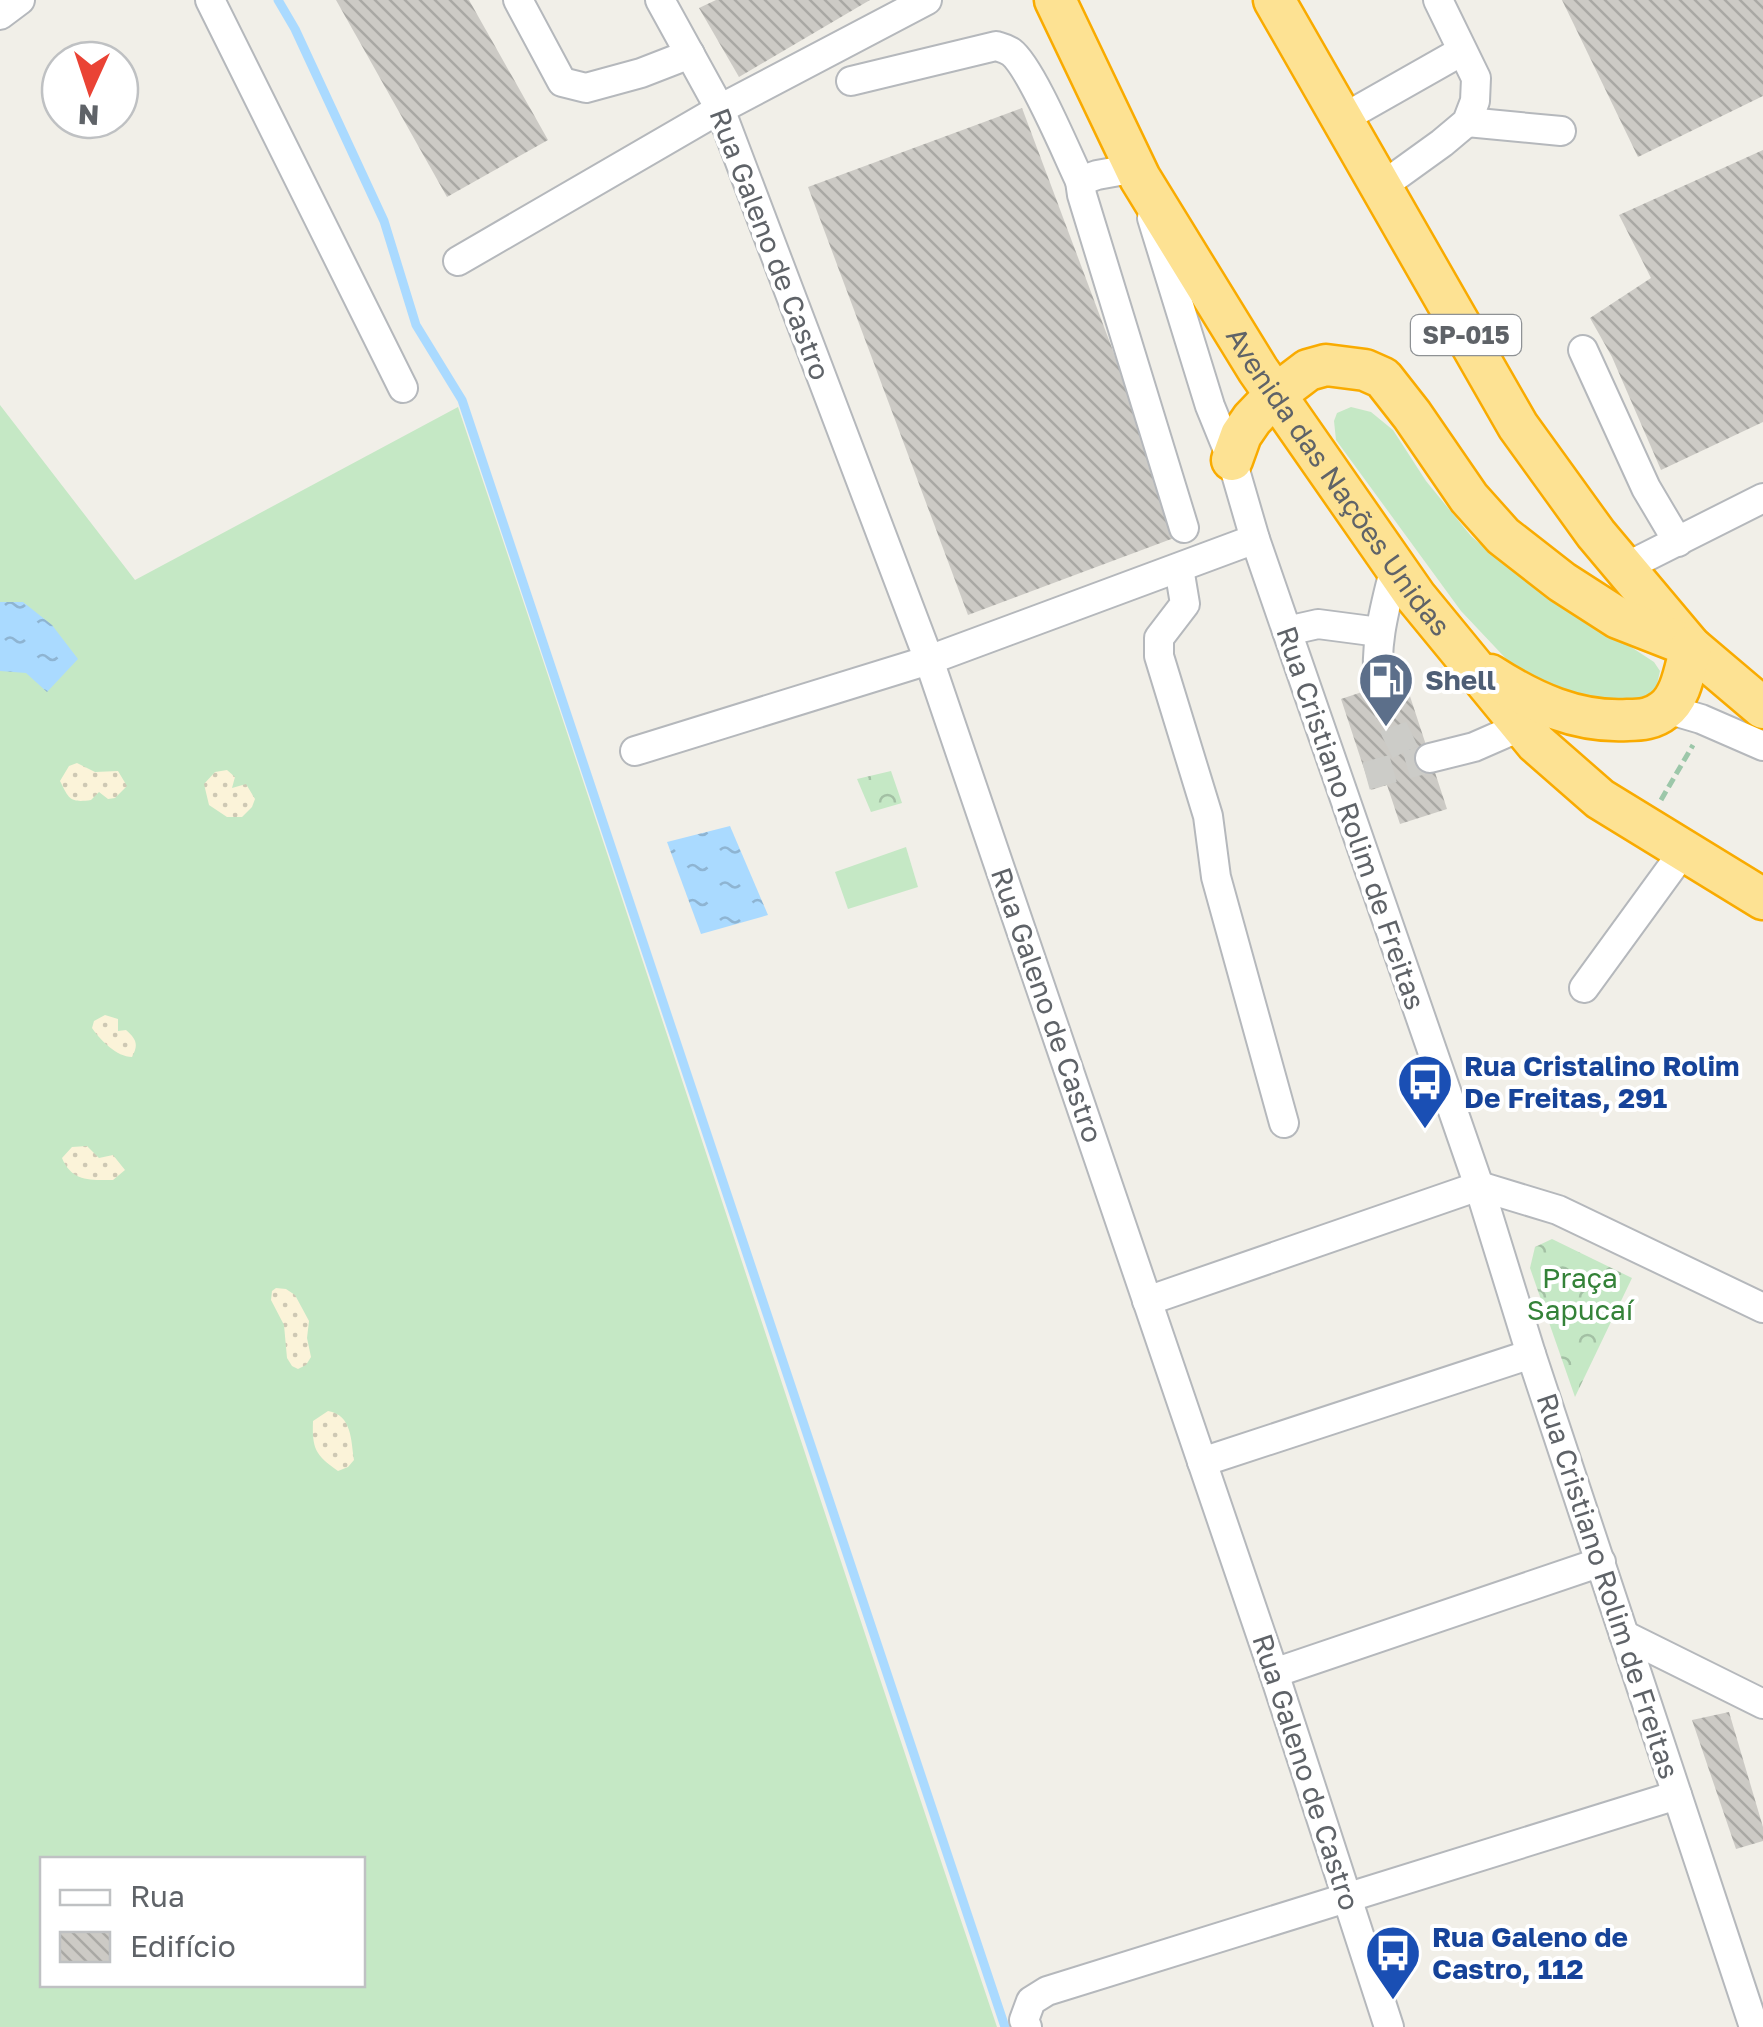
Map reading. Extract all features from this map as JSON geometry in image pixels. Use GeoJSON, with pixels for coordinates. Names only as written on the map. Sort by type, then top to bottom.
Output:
{"type":"FeatureCollection","features":[{"type":"Feature","properties":{"kind":"highway","name":"Avenida das Nações Unidas"},"geometry":{"type":"LineString","coordinates":[[1055,0],[1138,173],[1275,395],[1394,567],[1466,660],[1536,743],[1600,799],[1763,899]]}},
{"type":"Feature","properties":{"kind":"highway","name":"SP-015"},"geometry":{"type":"LineString","coordinates":[[1274,0],[1518,426],[1596,534],[1690,647],[1763,708]]}},
{"type":"Feature","properties":{"kind":"highway"},"geometry":{"type":"LineString","coordinates":[[1232,460],[1240,435],[1252,418],[1308,370],[1326,365],[1365,370],[1382,378],[1412,414],[1469,498],[1503,536],[1562,582],[1618,618],[1690,647],[1680,686],[1684,714],[1607,722],[1563,713],[1516,692],[1466,660]]}},
{"type":"Feature","properties":{"kind":"street"},"geometry":{"type":"LineString","coordinates":[[0,15],[20,0]]}},
{"type":"Feature","properties":{"kind":"street"},"geometry":{"type":"LineString","coordinates":[[210,0],[402,388]]}},
{"type":"Feature","properties":{"kind":"street"},"geometry":{"type":"LineString","coordinates":[[518,0],[562,82],[586,88],[641,74],[690,54]]}},
{"type":"Feature","properties":{"kind":"street","name":"Rua Galeno de Castro"},"geometry":{"type":"LineString","coordinates":[[660,0],[720,108],[929,660],[1274,1672],[1389,2027]]}},
{"type":"Feature","properties":{"kind":"street"},"geometry":{"type":"LineString","coordinates":[[458,260],[720,108],[926,0]]}},
{"type":"Feature","properties":{"kind":"street"},"geometry":{"type":"LineString","coordinates":[[1381,187],[1467,122],[1474,101],[1476,78],[1438,0]]}},
{"type":"Feature","properties":{"kind":"street"},"geometry":{"type":"LineString","coordinates":[[851,81],[996,46],[1014,55],[1030,79],[1080,181],[1184,528]]}},
{"type":"Feature","properties":{"kind":"street"},"geometry":{"type":"LineString","coordinates":[[1342,119],[1462,51]]}},
{"type":"Feature","properties":{"kind":"street"},"geometry":{"type":"LineString","coordinates":[[1467,122],[1561,131]]}},
{"type":"Feature","properties":{"kind":"street"},"geometry":{"type":"LineString","coordinates":[[1080,181],[1138,173]]}},
{"type":"Feature","properties":{"kind":"street","name":"Rua Cristiano Rolim de Freitas"},"geometry":{"type":"LineString","coordinates":[[1138,173],[1210,406],[1232,460],[1286,631],[1353,780],[1531,1354],[1754,2027]]}},
{"type":"Feature","properties":{"kind":"street"},"geometry":{"type":"LineString","coordinates":[[1582,350],[1646,488],[1678,542]]}},
{"type":"Feature","properties":{"kind":"street"},"geometry":{"type":"LineString","coordinates":[[1624,568],[1763,498]]}},
{"type":"Feature","properties":{"kind":"street"},"geometry":{"type":"LineString","coordinates":[[635,751],[929,660],[1255,539]]}},
{"type":"Feature","properties":{"kind":"street"},"geometry":{"type":"LineString","coordinates":[[1380,687],[1380,632],[1394,567]]}},
{"type":"Feature","properties":{"kind":"street"},"geometry":{"type":"LineString","coordinates":[[1179,568],[1186,604],[1159,638],[1159,656],[1208,816],[1216,877],[1284,1123]]}},
{"type":"Feature","properties":{"kind":"street"},"geometry":{"type":"LineString","coordinates":[[1286,631],[1318,624],[1380,632]]}},
{"type":"Feature","properties":{"kind":"street"},"geometry":{"type":"LineString","coordinates":[[1684,714],[1763,746]]}},
{"type":"Feature","properties":{"kind":"street"},"geometry":{"type":"LineString","coordinates":[[1430,758],[1474,748],[1522,726]]}},
{"type":"Feature","properties":{"kind":"street"},"geometry":{"type":"LineString","coordinates":[[1584,988],[1683,852]]}},
{"type":"Feature","properties":{"kind":"street"},"geometry":{"type":"LineString","coordinates":[[1147,1301],[1478,1186],[1558,1210],[1763,1308]]}},
{"type":"Feature","properties":{"kind":"street"},"geometry":{"type":"LineString","coordinates":[[1202,1462],[1531,1354]]}},
{"type":"Feature","properties":{"kind":"street"},"geometry":{"type":"LineString","coordinates":[[1274,1672],[1600,1562]]}},
{"type":"Feature","properties":{"kind":"street"},"geometry":{"type":"LineString","coordinates":[[1624,1635],[1763,1704]]}},
{"type":"Feature","properties":{"kind":"street"},"geometry":{"type":"LineString","coordinates":[[1026,2023],[1031,2001],[1047,1991],[1677,1794]]}},
{"type":"Feature","properties":{"kind":"path"},"geometry":{"type":"LineString","coordinates":[[1644,828],[1694,743],[1684,714]]}},
{"type":"Feature","properties":{"kind":"green space"},"geometry":{"type":"Polygon","coordinates":[[[0,405],[135,580],[458,407],[997,2027],[0,2027],[0,405]]]}},
{"type":"Feature","properties":{"kind":"green space"},"geometry":{"type":"Polygon","coordinates":[[[1351,407],[1371,412],[1393,430],[1426,481],[1471,536],[1502,563],[1654,662],[1660,671],[1656,689],[1647,699],[1600,705],[1546,685],[1511,664],[1461,611],[1336,440],[1337,413],[1351,407]]]}},
{"type":"Feature","properties":{"kind":"green space"},"geometry":{"type":"Polygon","coordinates":[[[891,771],[902,803],[871,812],[857,779],[891,771]]]}},
{"type":"Feature","properties":{"kind":"green space"},"geometry":{"type":"Polygon","coordinates":[[[906,847],[918,887],[848,909],[835,872],[906,847]]]}},
{"type":"Feature","properties":{"kind":"green space","name":"Praça Sapucaí"},"geometry":{"type":"Polygon","coordinates":[[[1552,1239],[1632,1278],[1575,1397],[1530,1268],[1535,1247],[1552,1239]]]}},
{"type":"Feature","properties":{"kind":"sand"},"geometry":{"type":"Polygon","coordinates":[[[77,763],[95,772],[118,771],[127,786],[115,798],[108,799],[99,792],[91,800],[74,800],[60,781],[69,766],[77,763]]]}},
{"type":"Feature","properties":{"kind":"sand"},"geometry":{"type":"Polygon","coordinates":[[[227,770],[235,777],[232,788],[246,784],[255,799],[242,817],[227,817],[209,805],[204,784],[215,772],[227,770]]]}},
{"type":"Feature","properties":{"kind":"sand"},"geometry":{"type":"Polygon","coordinates":[[[105,1015],[118,1019],[118,1031],[126,1030],[134,1039],[132,1057],[115,1051],[92,1028],[94,1021],[105,1015]]]}},
{"type":"Feature","properties":{"kind":"sand"},"geometry":{"type":"Polygon","coordinates":[[[87,1146],[99,1158],[113,1155],[125,1170],[113,1180],[76,1176],[62,1158],[72,1147],[87,1146]]]}},
{"type":"Feature","properties":{"kind":"sand"},"geometry":{"type":"Polygon","coordinates":[[[276,1288],[295,1295],[309,1321],[311,1357],[298,1369],[287,1358],[284,1325],[271,1300],[276,1288]]]}},
{"type":"Feature","properties":{"kind":"sand"},"geometry":{"type":"Polygon","coordinates":[[[328,1411],[342,1418],[351,1437],[354,1460],[338,1471],[316,1450],[313,1438],[313,1421],[328,1411]]]}},
{"type":"Feature","properties":{"kind":"water"},"geometry":{"type":"Polygon","coordinates":[[[0,602],[23,602],[52,625],[78,659],[47,692],[26,673],[0,671],[0,602]]]}},
{"type":"Feature","properties":{"kind":"water"},"geometry":{"type":"Polygon","coordinates":[[[730,826],[768,915],[701,934],[667,842],[730,826]]]}},
{"type":"Feature","properties":{"kind":"building"},"geometry":{"type":"Polygon","coordinates":[[[336,0],[469,0],[548,140],[447,197],[336,0]]]}},
{"type":"Feature","properties":{"kind":"building"},"geometry":{"type":"Polygon","coordinates":[[[716,0],[870,0],[739,77],[699,8],[716,0]]]}},
{"type":"Feature","properties":{"kind":"building"},"geometry":{"type":"Polygon","coordinates":[[[1562,0],[1763,0],[1763,96],[1638,157],[1562,0]]]}},
{"type":"Feature","properties":{"kind":"building"},"geometry":{"type":"Polygon","coordinates":[[[1022,108],[1182,535],[968,615],[808,187],[1022,108]]]}},
{"type":"Feature","properties":{"kind":"building"},"geometry":{"type":"Polygon","coordinates":[[[1763,150],[1763,422],[1661,470],[1612,357],[1590,318],[1651,278],[1619,215],[1763,150]]]}},
{"type":"Feature","properties":{"kind":"building","name":"Shell"},"geometry":{"type":"Polygon","coordinates":[[[1404,678],[1447,809],[1400,824],[1387,785],[1371,790],[1341,699],[1404,678]]]}},
{"type":"Feature","properties":{"kind":"building"},"geometry":{"type":"Polygon","coordinates":[[[1729,1712],[1763,1827],[1763,1841],[1736,1849],[1692,1720],[1729,1712]]]}},
{"type":"Feature","properties":{"kind":"waterway"},"geometry":{"type":"LineString","coordinates":[[278,0],[384,221],[416,325],[462,400],[1005,2027]]}},
{"type":"Feature","properties":{"kind":"tunnel"},"geometry":{"type":"LineString","coordinates":[[1379,687],[1410,762]]}},
{"type":"Feature","properties":{"kind":"tunnel"},"geometry":{"type":"LineString","coordinates":[[1366,776],[1424,760]]}},
{"type":"Feature","properties":{"kind":"place","name":"Shell"},"geometry":{"type":"Point","coordinates":[1386,729]}},
{"type":"Feature","properties":{"kind":"place","name":"Rua Cristalino Rolim De Freitas, 291"},"geometry":{"type":"Point","coordinates":[1425,1131]}},
{"type":"Feature","properties":{"kind":"place","name":"Rua Galeno de Castro, 112"},"geometry":{"type":"Point","coordinates":[1393,2002]}}]}
